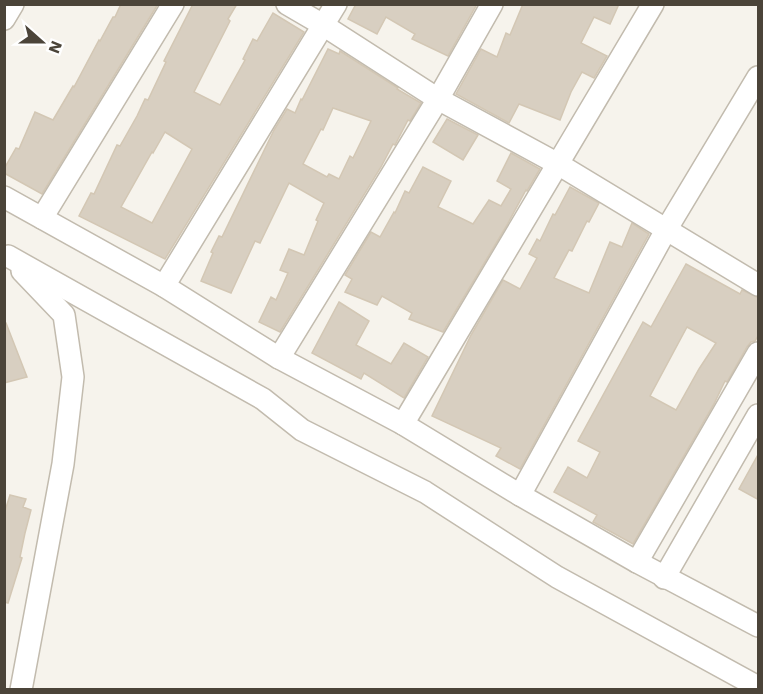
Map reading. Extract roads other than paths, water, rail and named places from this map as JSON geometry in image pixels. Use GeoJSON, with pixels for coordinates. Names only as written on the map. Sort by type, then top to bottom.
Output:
{"type":"FeatureCollection","features":[{"type":"Feature","properties":{"kind":"street"},"geometry":{"type":"LineString","coordinates":[[42,218],[173,4]]}},
{"type":"Feature","properties":{"kind":"street"},"geometry":{"type":"LineString","coordinates":[[287,4],[438,99],[558,164],[759,285]]}},
{"type":"Feature","properties":{"kind":"street"},"geometry":{"type":"LineString","coordinates":[[164,286],[336,4]]}},
{"type":"Feature","properties":{"kind":"street"},"geometry":{"type":"LineString","coordinates":[[279,358],[438,99],[492,4]]}},
{"type":"Feature","properties":{"kind":"street"},"geometry":{"type":"LineString","coordinates":[[403,424],[653,4]]}},
{"type":"Feature","properties":{"kind":"street"},"geometry":{"type":"LineString","coordinates":[[520,495],[666,230],[759,77]]}},
{"type":"Feature","properties":{"kind":"street"},"geometry":{"type":"LineString","coordinates":[[4,197],[164,286],[279,358],[403,424],[664,578],[759,626]]}},
{"type":"Feature","properties":{"kind":"street"},"geometry":{"type":"LineString","coordinates":[[6,255],[262,399],[302,430],[425,492],[557,577],[759,687]]}},
{"type":"Feature","properties":{"kind":"street"},"geometry":{"type":"LineString","coordinates":[[6,255],[64,315],[73,377],[63,464],[21,690]]}},
{"type":"Feature","properties":{"kind":"street"},"geometry":{"type":"LineString","coordinates":[[637,562],[759,353]]}},
{"type":"Feature","properties":{"kind":"street"},"geometry":{"type":"LineString","coordinates":[[664,578],[759,415]]}}]}
